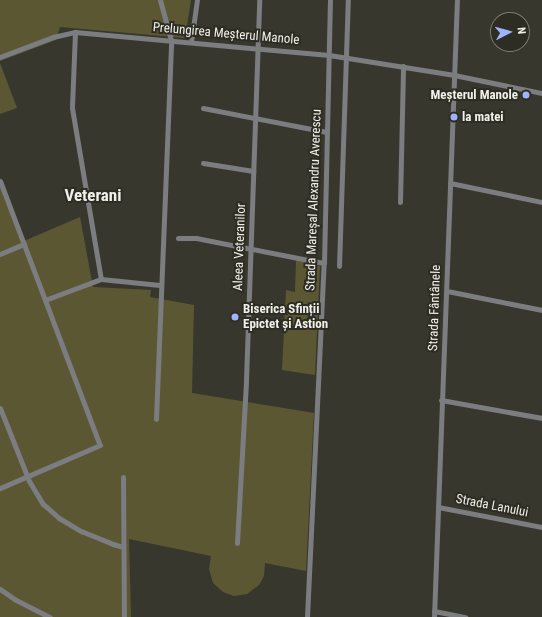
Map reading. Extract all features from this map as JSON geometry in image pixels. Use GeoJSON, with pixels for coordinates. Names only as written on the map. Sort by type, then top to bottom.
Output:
{"type":"FeatureCollection","features":[{"type":"Feature","properties":{"kind":"street"},"geometry":{"type":"LineString","coordinates":[[156,419],[160,285],[171,40],[160,0]]}},
{"type":"Feature","properties":{"kind":"street"},"geometry":{"type":"LineString","coordinates":[[191,42],[197,0]]}},
{"type":"Feature","properties":{"kind":"street","name":"Aleea Veteranilor"},"geometry":{"type":"LineString","coordinates":[[237,543],[246,380],[259,0]]}},
{"type":"Feature","properties":{"kind":"street","name":"Strada Mareșal Alexandru Averescu"},"geometry":{"type":"LineString","coordinates":[[307,617],[324,263],[330,0]]}},
{"type":"Feature","properties":{"kind":"street","name":"Strada Mareșal Alexandru Averescu"},"geometry":{"type":"LineString","coordinates":[[339,266],[348,0]]}},
{"type":"Feature","properties":{"kind":"street","name":"Strada Fântânele"},"geometry":{"type":"LineString","coordinates":[[434,617],[447,291],[456,0]]}},
{"type":"Feature","properties":{"kind":"street"},"geometry":{"type":"LineString","coordinates":[[75,32],[72,108],[101,279]]}},
{"type":"Feature","properties":{"kind":"street","name":"Prelungirea Meșterul Manole"},"geometry":{"type":"LineString","coordinates":[[0,57],[53,37],[75,32],[329,55],[454,75],[542,93]]}},
{"type":"Feature","properties":{"kind":"street"},"geometry":{"type":"LineString","coordinates":[[400,202],[403,66]]}},
{"type":"Feature","properties":{"kind":"street"},"geometry":{"type":"LineString","coordinates":[[203,108],[327,132]]}},
{"type":"Feature","properties":{"kind":"street"},"geometry":{"type":"LineString","coordinates":[[203,163],[253,171]]}},
{"type":"Feature","properties":{"kind":"street"},"geometry":{"type":"LineString","coordinates":[[0,181],[100,445],[0,488]]}},
{"type":"Feature","properties":{"kind":"street"},"geometry":{"type":"LineString","coordinates":[[450,183],[542,202]]}},
{"type":"Feature","properties":{"kind":"street"},"geometry":{"type":"LineString","coordinates":[[178,238],[196,238],[324,263]]}},
{"type":"Feature","properties":{"kind":"street"},"geometry":{"type":"LineString","coordinates":[[0,254],[24,244]]}},
{"type":"Feature","properties":{"kind":"street"},"geometry":{"type":"LineString","coordinates":[[45,300],[101,279],[160,285]]}},
{"type":"Feature","properties":{"kind":"street"},"geometry":{"type":"LineString","coordinates":[[447,291],[542,310]]}},
{"type":"Feature","properties":{"kind":"street"},"geometry":{"type":"LineString","coordinates":[[442,400],[542,418]]}},
{"type":"Feature","properties":{"kind":"street"},"geometry":{"type":"LineString","coordinates":[[0,408],[27,476],[40,500],[59,518],[91,536],[123,547]]}},
{"type":"Feature","properties":{"kind":"street"},"geometry":{"type":"LineString","coordinates":[[123,477],[124,617]]}},
{"type":"Feature","properties":{"kind":"street","name":"Strada Lanului"},"geometry":{"type":"LineString","coordinates":[[438,507],[542,527]]}},
{"type":"Feature","properties":{"kind":"street"},"geometry":{"type":"LineString","coordinates":[[0,589],[16,600],[50,617]]}},
{"type":"Feature","properties":{"kind":"street"},"geometry":{"type":"LineString","coordinates":[[434,611],[465,617]]}},
{"type":"Feature","properties":{"kind":"shaded area"},"geometry":{"type":"Polygon","coordinates":[[[0,0],[191,0],[185,38],[60,27],[56,40],[0,61],[0,0]]]}},
{"type":"Feature","properties":{"kind":"shaded area"},"geometry":{"type":"Polygon","coordinates":[[[0,63],[17,108],[0,114],[0,63]]]}},
{"type":"Feature","properties":{"kind":"shaded area"},"geometry":{"type":"Polygon","coordinates":[[[0,178],[24,241],[80,217],[93,287],[151,290],[150,297],[194,305],[192,393],[314,413],[306,571],[265,563],[264,576],[259,585],[247,594],[234,596],[223,592],[213,583],[209,569],[211,556],[129,539],[131,617],[0,617],[0,178]]]}},
{"type":"Feature","properties":{"kind":"shaded area"},"geometry":{"type":"Polygon","coordinates":[[[296,260],[320,266],[315,375],[282,370],[286,290],[295,292],[296,260]]]}},
{"type":"Feature","properties":{"kind":"place","name":"Meșterul Manole"},"geometry":{"type":"Point","coordinates":[526,95]}},
{"type":"Feature","properties":{"kind":"place","name":"la matei"},"geometry":{"type":"Point","coordinates":[454,117]}},
{"type":"Feature","properties":{"kind":"place","name":"Biserica Sfinții Epictet și Astion"},"geometry":{"type":"Point","coordinates":[235,317]}},
{"type":"Feature","properties":{"kind":"district","name":"Veterani"},"geometry":{"type":"Point","coordinates":[93,196]}}]}
